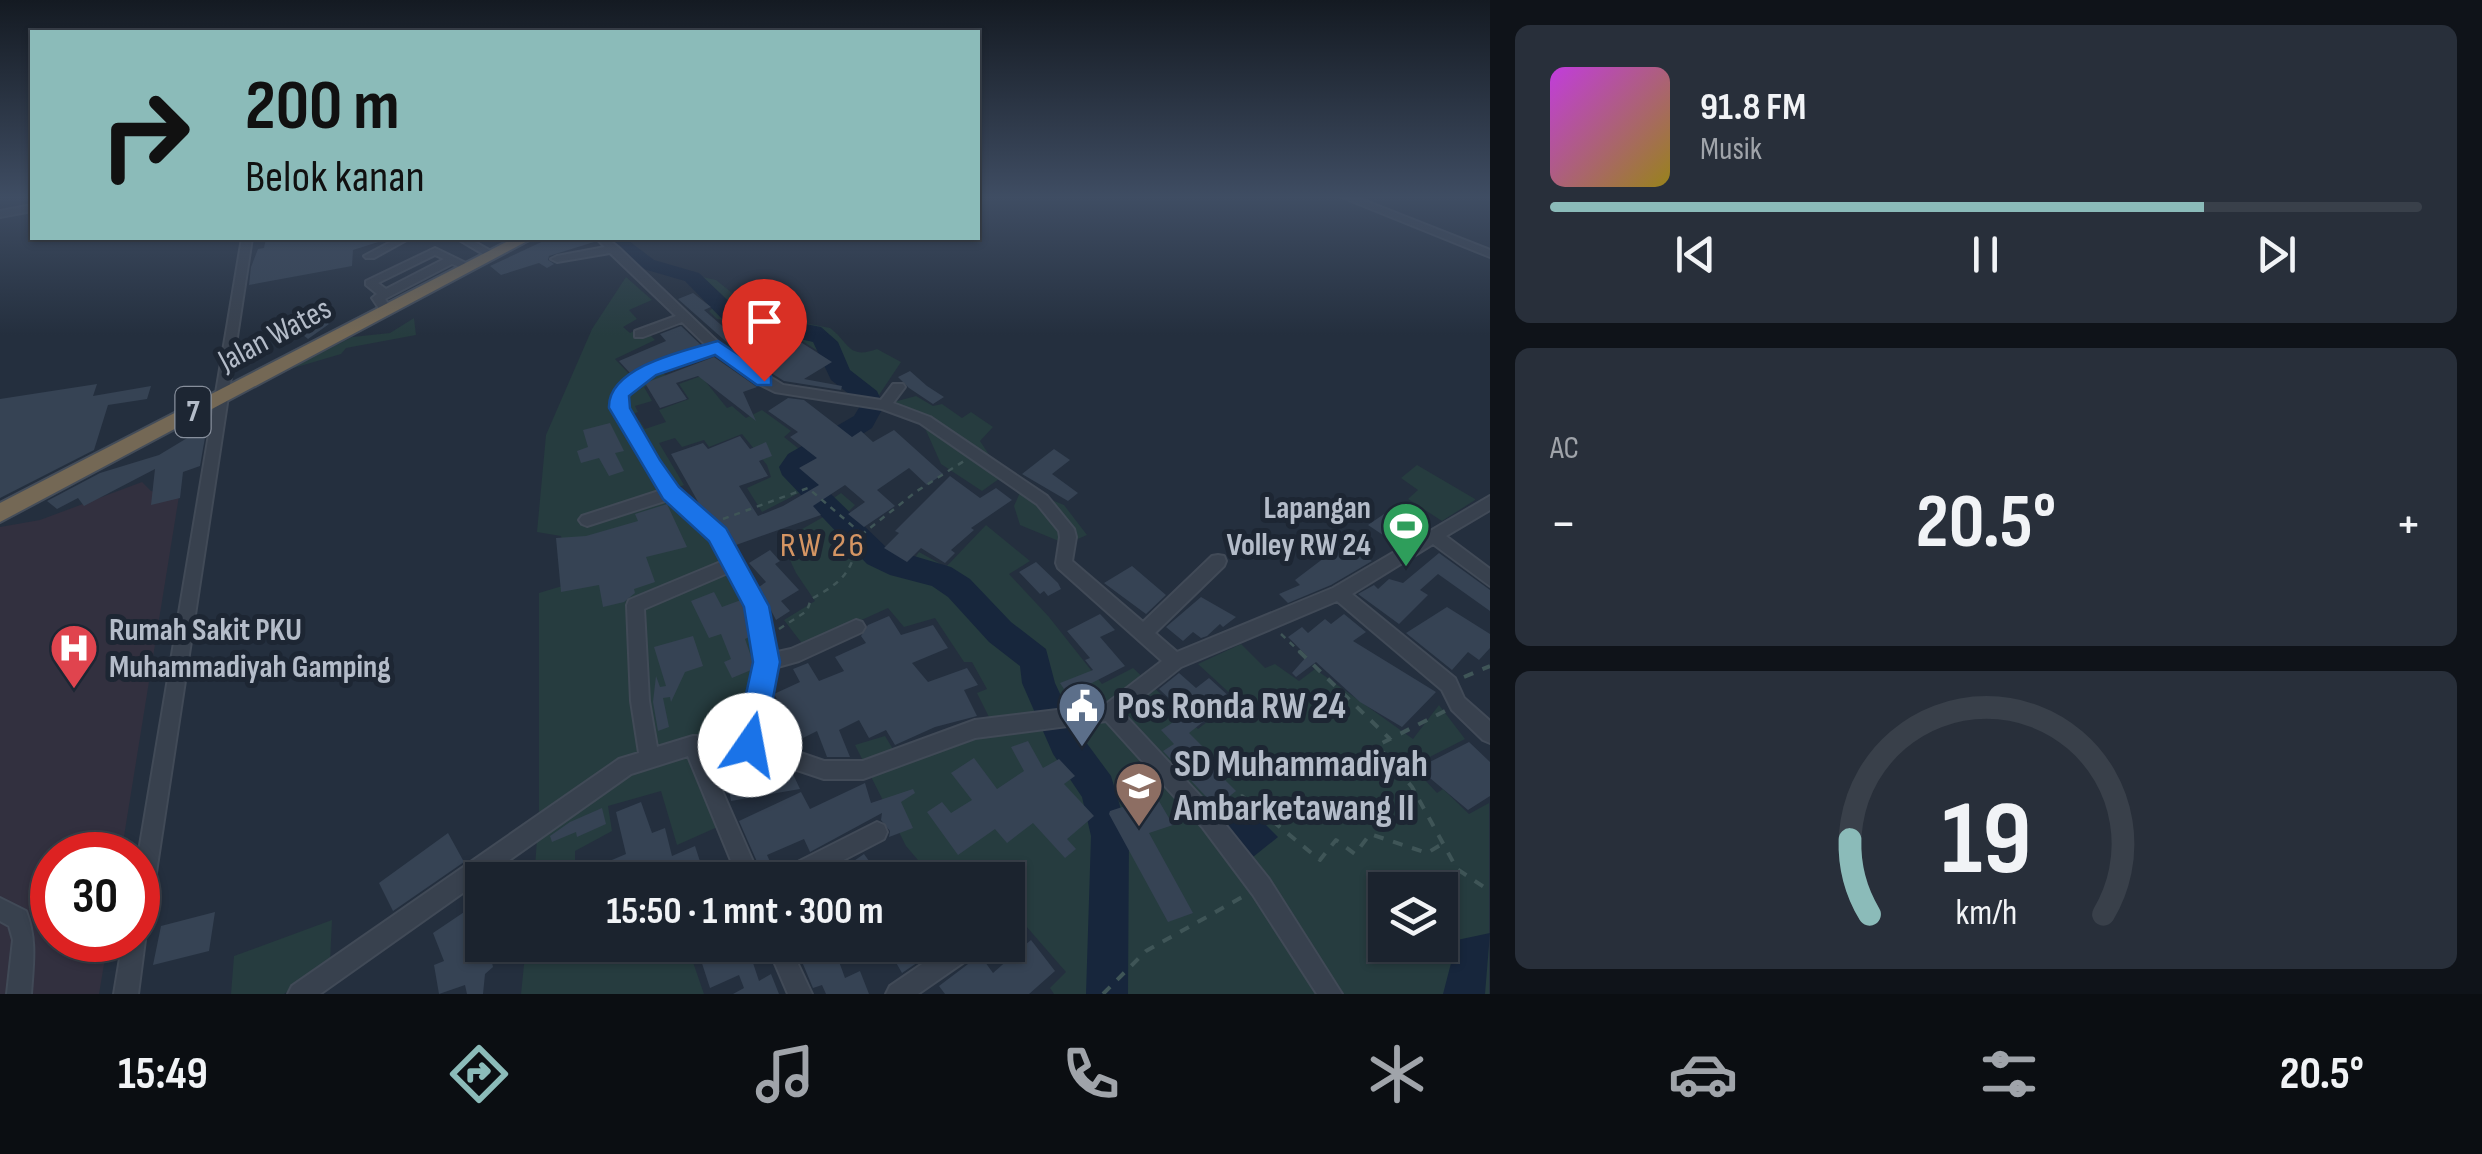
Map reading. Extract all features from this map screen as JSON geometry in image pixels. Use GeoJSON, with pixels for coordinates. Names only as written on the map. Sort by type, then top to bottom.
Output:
{"type":"FeatureCollection","features":[{"type":"Feature","properties":{"kind":"highway","name":"Jalan Wates"},"geometry":{"type":"LineString","coordinates":[[0,513],[220,398],[386,302],[459,264],[492,255],[516,242]]}},
{"type":"Feature","properties":{"kind":"street"},"geometry":{"type":"LineString","coordinates":[[152,832],[246,242]]}},
{"type":"Feature","properties":{"kind":"street"},"geometry":{"type":"LineString","coordinates":[[370,256],[397,242]]}},
{"type":"Feature","properties":{"kind":"street"},"geometry":{"type":"LineString","coordinates":[[470,242],[492,255]]}},
{"type":"Feature","properties":{"kind":"street"},"geometry":{"type":"LineString","coordinates":[[606,242],[718,348],[780,389],[860,402],[887,400],[925,420],[1042,500],[1068,537],[1064,562],[1175,661]]}},
{"type":"Feature","properties":{"kind":"street"},"geometry":{"type":"LineString","coordinates":[[1461,242],[1490,254]]}},
{"type":"Feature","properties":{"kind":"street"},"geometry":{"type":"LineString","coordinates":[[557,260],[614,249]]}},
{"type":"Feature","properties":{"kind":"street"},"geometry":{"type":"LineString","coordinates":[[386,302],[370,283],[435,251],[459,264]]}},
{"type":"Feature","properties":{"kind":"street"},"geometry":{"type":"LineString","coordinates":[[639,334],[686,316]]}},
{"type":"Feature","properties":{"kind":"street"},"geometry":{"type":"LineString","coordinates":[[738,364],[791,338]]}},
{"type":"Feature","properties":{"kind":"street"},"geometry":{"type":"LineString","coordinates":[[718,348],[650,370],[625,386],[619,396],[628,425],[671,493],[708,524],[757,606],[766,662],[750,745]]}},
{"type":"Feature","properties":{"kind":"street"},"geometry":{"type":"LineString","coordinates":[[587,520],[671,493]]}},
{"type":"Feature","properties":{"kind":"street"},"geometry":{"type":"LineString","coordinates":[[300,994],[626,766],[693,745],[750,745],[824,770],[863,770],[975,730],[1110,712],[1175,661],[1339,593],[1490,502]]}},
{"type":"Feature","properties":{"kind":"street"},"geometry":{"type":"LineString","coordinates":[[1432,536],[1490,579]]}},
{"type":"Feature","properties":{"kind":"street"},"geometry":{"type":"LineString","coordinates":[[1145,631],[1218,561]]}},
{"type":"Feature","properties":{"kind":"street"},"geometry":{"type":"LineString","coordinates":[[650,758],[640,701],[635,605],[734,563]]}},
{"type":"Feature","properties":{"kind":"street"},"geometry":{"type":"LineString","coordinates":[[1339,593],[1449,684],[1458,704],[1490,734]]}},
{"type":"Feature","properties":{"kind":"street"},"geometry":{"type":"LineString","coordinates":[[766,662],[793,656],[856,627]]}},
{"type":"Feature","properties":{"kind":"street"},"geometry":{"type":"LineString","coordinates":[[1110,712],[1210,822],[1261,887],[1330,994]]}},
{"type":"Feature","properties":{"kind":"street"},"geometry":{"type":"LineString","coordinates":[[693,745],[742,862]]}},
{"type":"Feature","properties":{"kind":"street"},"geometry":{"type":"LineString","coordinates":[[818,862],[877,832]]}},
{"type":"Feature","properties":{"kind":"street"},"geometry":{"type":"LineString","coordinates":[[0,909],[18,919],[24,940],[19,994]]}},
{"type":"Feature","properties":{"kind":"street"},"geometry":{"type":"LineString","coordinates":[[126,994],[131,962]]}},
{"type":"Feature","properties":{"kind":"street"},"geometry":{"type":"LineString","coordinates":[[786,962],[800,994]]}},
{"type":"Feature","properties":{"kind":"street"},"geometry":{"type":"LineString","coordinates":[[898,994],[944,962]]}},
{"type":"Feature","properties":{"kind":"path"},"geometry":{"type":"LineString","coordinates":[[764,636],[807,611],[812,599],[836,585],[855,562],[860,537],[917,491],[973,455]]}},
{"type":"Feature","properties":{"kind":"path"},"geometry":{"type":"LineString","coordinates":[[708,524],[808,488],[860,537]]}},
{"type":"Feature","properties":{"kind":"path"},"geometry":{"type":"LineString","coordinates":[[1269,624],[1336,683],[1392,741]]}},
{"type":"Feature","properties":{"kind":"path"},"geometry":{"type":"LineString","coordinates":[[1449,684],[1490,666]]}},
{"type":"Feature","properties":{"kind":"path"},"geometry":{"type":"LineString","coordinates":[[1458,704],[1382,743],[1383,752],[1412,788],[1457,868],[1490,891]]}},
{"type":"Feature","properties":{"kind":"path"},"geometry":{"type":"LineString","coordinates":[[1210,822],[1242,796],[1320,860],[1336,840],[1354,854],[1370,834],[1427,853],[1442,844]]}},
{"type":"Feature","properties":{"kind":"path"},"geometry":{"type":"LineString","coordinates":[[1103,994],[1146,950],[1261,887]]}},
{"type":"Feature","properties":{"kind":"shaded area","name":"Rumah Sakit PKU Muhammadiyah Gamping"},"geometry":{"type":"Polygon","coordinates":[[[142,482],[151,491],[179,496],[125,832],[30,832],[30,962],[104,962],[99,994],[0,994],[0,527],[40,520],[142,482]]]}},
{"type":"Feature","properties":{"kind":"green space"},"geometry":{"type":"Polygon","coordinates":[[[693,275],[716,280],[758,314],[830,328],[854,351],[877,349],[901,362],[877,398],[853,385],[840,365],[796,337],[804,331],[717,319],[709,311],[715,307],[696,290],[693,275]]]}},
{"type":"Feature","properties":{"kind":"green space"},"geometry":{"type":"Polygon","coordinates":[[[626,277],[652,300],[629,310],[637,319],[623,327],[630,333],[642,327],[655,340],[615,359],[631,376],[677,359],[681,365],[662,369],[667,380],[644,387],[652,401],[635,406],[638,412],[630,415],[633,421],[639,420],[645,429],[666,422],[659,410],[689,399],[679,384],[701,376],[727,408],[732,406],[746,418],[762,410],[791,431],[784,437],[804,453],[788,464],[787,470],[801,492],[762,512],[747,488],[771,477],[767,465],[742,434],[709,447],[704,440],[682,447],[675,438],[659,443],[684,485],[658,495],[699,531],[728,565],[754,622],[758,651],[755,681],[734,741],[715,772],[731,821],[677,845],[661,791],[608,806],[612,831],[575,851],[575,862],[535,862],[539,593],[569,584],[561,536],[537,532],[546,435],[592,329],[626,277]]]}},
{"type":"Feature","properties":{"kind":"green space"},"geometry":{"type":"Polygon","coordinates":[[[414,318],[416,335],[346,348],[341,354],[290,369],[352,337],[390,333],[414,318]]]}},
{"type":"Feature","properties":{"kind":"green space"},"geometry":{"type":"Polygon","coordinates":[[[916,396],[933,406],[942,404],[962,418],[971,412],[993,427],[980,441],[1003,476],[982,491],[941,464],[924,426],[890,403],[916,396]]]}},
{"type":"Feature","properties":{"kind":"green space"},"geometry":{"type":"Polygon","coordinates":[[[1417,465],[1475,500],[1442,521],[1408,499],[1418,490],[1401,478],[1417,465]]]}},
{"type":"Feature","properties":{"kind":"green space"},"geometry":{"type":"Polygon","coordinates":[[[1022,488],[1064,505],[1087,535],[1066,544],[1020,525],[1014,506],[1022,488]]]}},
{"type":"Feature","properties":{"kind":"green space"},"geometry":{"type":"Polygon","coordinates":[[[841,493],[855,505],[844,516],[882,551],[910,565],[919,552],[946,567],[986,525],[1030,561],[1009,574],[1102,684],[1133,668],[1198,729],[1236,699],[1198,664],[1241,644],[1265,668],[1275,664],[1299,681],[1315,669],[1413,739],[1439,705],[1465,739],[1412,766],[1437,793],[1443,789],[1469,814],[1489,803],[1489,994],[1054,994],[1050,988],[1066,972],[1025,925],[1025,862],[920,862],[906,846],[855,745],[885,736],[902,764],[990,719],[977,693],[987,689],[972,662],[964,662],[935,618],[904,627],[888,608],[804,646],[784,620],[815,601],[781,541],[825,516],[819,508],[841,493]]]}},
{"type":"Feature","properties":{"kind":"green space"},"geometry":{"type":"Polygon","coordinates":[[[332,920],[330,962],[284,994],[231,994],[234,956],[332,920]]]}},
{"type":"Feature","properties":{"kind":"green space"},"geometry":{"type":"Polygon","coordinates":[[[524,962],[693,962],[704,994],[521,994],[524,962]]]}},
{"type":"Feature","properties":{"kind":"water"},"geometry":{"type":"Polygon","coordinates":[[[1246,805],[1278,837],[1253,857],[1221,824],[1246,805]]]}},
{"type":"Feature","properties":{"kind":"building"},"geometry":{"type":"Polygon","coordinates":[[[265,242],[377,242],[353,250],[352,266],[249,285],[258,249],[264,248],[265,242]]]}},
{"type":"Feature","properties":{"kind":"building"},"geometry":{"type":"Polygon","coordinates":[[[541,242],[593,242],[549,256],[554,264],[547,268],[539,263],[501,275],[490,266],[541,242]]]}},
{"type":"Feature","properties":{"kind":"building"},"geometry":{"type":"Polygon","coordinates":[[[693,293],[711,307],[704,310],[727,330],[742,322],[752,323],[763,331],[780,327],[786,331],[740,354],[678,299],[693,293]]]}},
{"type":"Feature","properties":{"kind":"building"},"geometry":{"type":"Polygon","coordinates":[[[314,310],[329,324],[308,339],[286,321],[314,310]]]}},
{"type":"Feature","properties":{"kind":"building"},"geometry":{"type":"Polygon","coordinates":[[[681,326],[701,345],[630,373],[619,361],[666,341],[660,334],[681,326]]]}},
{"type":"Feature","properties":{"kind":"building"},"geometry":{"type":"Polygon","coordinates":[[[799,341],[832,362],[804,379],[842,386],[841,390],[784,381],[757,364],[799,341]]]}},
{"type":"Feature","properties":{"kind":"building"},"geometry":{"type":"Polygon","coordinates":[[[714,357],[757,387],[743,392],[756,421],[698,376],[676,383],[687,399],[660,408],[645,383],[714,357]]]}},
{"type":"Feature","properties":{"kind":"building"},"geometry":{"type":"Polygon","coordinates":[[[910,371],[944,397],[933,404],[909,388],[898,377],[910,371]]]}},
{"type":"Feature","properties":{"kind":"building"},"geometry":{"type":"Polygon","coordinates":[[[97,384],[93,396],[151,386],[147,399],[108,405],[94,450],[0,498],[0,399],[97,384]]]}},
{"type":"Feature","properties":{"kind":"building"},"geometry":{"type":"Polygon","coordinates":[[[788,398],[804,400],[852,437],[861,431],[873,442],[894,430],[943,474],[927,485],[909,468],[877,490],[895,506],[864,527],[848,514],[865,502],[845,485],[813,506],[821,515],[736,545],[726,528],[701,507],[671,454],[703,443],[708,449],[740,436],[750,449],[766,442],[772,456],[759,461],[768,476],[739,486],[758,516],[783,506],[819,485],[799,468],[817,458],[790,437],[798,432],[768,411],[788,398]]]}},
{"type":"Feature","properties":{"kind":"building"},"geometry":{"type":"Polygon","coordinates":[[[610,423],[624,451],[615,453],[624,471],[609,476],[599,458],[581,463],[577,451],[588,447],[583,430],[610,423]]]}},
{"type":"Feature","properties":{"kind":"building"},"geometry":{"type":"Polygon","coordinates":[[[207,426],[200,466],[183,472],[180,498],[151,505],[155,469],[84,506],[78,498],[57,509],[47,501],[100,473],[159,455],[207,426]]]}},
{"type":"Feature","properties":{"kind":"building"},"geometry":{"type":"Polygon","coordinates":[[[1054,449],[1070,460],[1052,474],[1078,493],[1068,501],[1022,474],[1054,449]]]}},
{"type":"Feature","properties":{"kind":"building"},"geometry":{"type":"Polygon","coordinates":[[[950,476],[980,498],[996,488],[1012,500],[971,528],[974,530],[951,550],[955,553],[945,563],[921,548],[907,562],[884,548],[899,533],[895,531],[950,476]]]}},
{"type":"Feature","properties":{"kind":"building"},"geometry":{"type":"Polygon","coordinates":[[[667,504],[687,547],[646,557],[655,582],[634,589],[635,593],[624,602],[603,607],[599,585],[561,592],[556,538],[586,536],[638,521],[635,514],[667,504]]]}},
{"type":"Feature","properties":{"kind":"building"},"geometry":{"type":"Polygon","coordinates":[[[1384,514],[1416,534],[1398,545],[1368,525],[1384,514]]]}},
{"type":"Feature","properties":{"kind":"building"},"geometry":{"type":"Polygon","coordinates":[[[1345,542],[1372,561],[1331,585],[1288,603],[1279,594],[1300,585],[1295,580],[1345,542]]]}},
{"type":"Feature","properties":{"kind":"building"},"geometry":{"type":"Polygon","coordinates":[[[770,550],[780,561],[775,564],[799,590],[781,601],[790,611],[776,620],[759,587],[766,582],[749,563],[770,550]]]}},
{"type":"Feature","properties":{"kind":"building"},"geometry":{"type":"Polygon","coordinates":[[[1439,553],[1490,590],[1490,611],[1438,574],[1420,590],[1428,595],[1399,624],[1358,594],[1374,585],[1378,589],[1389,579],[1403,583],[1439,553]]]}},
{"type":"Feature","properties":{"kind":"building"},"geometry":{"type":"Polygon","coordinates":[[[1036,562],[1061,589],[1048,596],[1044,591],[1040,594],[1019,572],[1036,562]]]}},
{"type":"Feature","properties":{"kind":"building"},"geometry":{"type":"Polygon","coordinates":[[[1132,566],[1166,595],[1146,614],[1104,583],[1132,566]]]}},
{"type":"Feature","properties":{"kind":"building"},"geometry":{"type":"Polygon","coordinates":[[[714,592],[722,607],[741,600],[745,608],[749,637],[745,639],[753,662],[751,670],[732,678],[724,662],[731,659],[721,634],[709,638],[691,601],[714,592]]]}},
{"type":"Feature","properties":{"kind":"building"},"geometry":{"type":"Polygon","coordinates":[[[1201,597],[1236,617],[1207,636],[1201,638],[1193,632],[1183,641],[1166,627],[1201,597]]]}},
{"type":"Feature","properties":{"kind":"building"},"geometry":{"type":"Polygon","coordinates":[[[1447,607],[1490,634],[1490,648],[1479,660],[1468,652],[1452,670],[1406,633],[1447,607]]]}},
{"type":"Feature","properties":{"kind":"building"},"geometry":{"type":"Polygon","coordinates":[[[1100,614],[1115,630],[1100,637],[1125,666],[1084,687],[1095,701],[1074,704],[1060,683],[1093,670],[1085,660],[1090,658],[1067,631],[1100,614]]]}},
{"type":"Feature","properties":{"kind":"building"},"geometry":{"type":"Polygon","coordinates":[[[1344,614],[1366,632],[1353,641],[1436,692],[1402,727],[1360,702],[1316,662],[1296,677],[1292,673],[1307,656],[1288,637],[1302,627],[1308,633],[1325,619],[1331,624],[1344,614]]]}},
{"type":"Feature","properties":{"kind":"building"},"geometry":{"type":"Polygon","coordinates":[[[889,616],[901,635],[933,625],[948,648],[912,663],[928,682],[967,668],[978,685],[964,690],[977,716],[935,727],[895,745],[886,730],[869,738],[859,720],[839,730],[850,757],[827,757],[817,731],[801,739],[774,694],[800,682],[793,669],[808,663],[819,681],[844,671],[835,657],[866,643],[861,636],[868,625],[889,616]]]}},
{"type":"Feature","properties":{"kind":"building"},"geometry":{"type":"Polygon","coordinates":[[[693,636],[703,666],[685,672],[671,702],[670,697],[663,698],[669,727],[658,731],[653,702],[656,676],[660,687],[666,686],[654,647],[693,636]]]}},
{"type":"Feature","properties":{"kind":"building"},"geometry":{"type":"Polygon","coordinates":[[[1179,673],[1196,688],[1209,678],[1232,699],[1189,733],[1209,753],[1203,758],[1236,791],[1216,807],[1163,751],[1174,744],[1161,730],[1186,714],[1159,689],[1179,673]]]}},
{"type":"Feature","properties":{"kind":"building"},"geometry":{"type":"Polygon","coordinates":[[[1028,741],[1043,768],[1059,759],[1075,776],[1064,784],[1094,816],[1067,839],[1076,849],[1065,858],[1033,823],[1007,843],[995,829],[958,855],[927,812],[942,802],[951,813],[972,800],[951,773],[974,758],[997,789],[1024,771],[1011,747],[1028,741]]]}},
{"type":"Feature","properties":{"kind":"building"},"geometry":{"type":"Polygon","coordinates":[[[1469,742],[1490,762],[1490,796],[1468,810],[1418,768],[1469,742]]]}},
{"type":"Feature","properties":{"kind":"building"},"geometry":{"type":"Polygon","coordinates":[[[763,765],[769,777],[784,770],[792,772],[800,789],[731,801],[726,770],[763,765]]]}},
{"type":"Feature","properties":{"kind":"building"},"geometry":{"type":"Polygon","coordinates":[[[865,783],[871,803],[913,789],[915,793],[901,802],[913,828],[889,837],[882,813],[810,852],[804,839],[767,855],[770,862],[757,862],[739,821],[801,792],[810,809],[865,783]]]}},
{"type":"Feature","properties":{"kind":"building"},"geometry":{"type":"Polygon","coordinates":[[[1156,796],[1173,825],[1149,833],[1193,913],[1168,922],[1109,814],[1156,796]]]}},
{"type":"Feature","properties":{"kind":"building"},"geometry":{"type":"Polygon","coordinates":[[[641,802],[652,833],[665,828],[672,856],[695,846],[700,862],[607,862],[626,854],[616,812],[641,802]]]}},
{"type":"Feature","properties":{"kind":"building"},"geometry":{"type":"Polygon","coordinates":[[[602,808],[606,824],[577,837],[576,832],[552,842],[550,836],[570,822],[602,808]]]}},
{"type":"Feature","properties":{"kind":"building"},"geometry":{"type":"Polygon","coordinates":[[[448,833],[464,862],[393,911],[379,883],[448,833]]]}},
{"type":"Feature","properties":{"kind":"building"},"geometry":{"type":"Polygon","coordinates":[[[864,854],[870,862],[852,862],[864,854]]]}},
{"type":"Feature","properties":{"kind":"building"},"geometry":{"type":"Polygon","coordinates":[[[465,911],[465,962],[492,962],[493,967],[485,974],[483,994],[467,994],[465,985],[439,994],[434,965],[444,961],[433,933],[465,911]]]}},
{"type":"Feature","properties":{"kind":"building"},"geometry":{"type":"Polygon","coordinates":[[[215,912],[209,951],[153,965],[160,962],[161,926],[215,912]]]}},
{"type":"Feature","properties":{"kind":"building"},"geometry":{"type":"Polygon","coordinates":[[[1031,940],[1055,971],[1029,994],[945,994],[939,986],[971,962],[985,962],[993,973],[1005,962],[1025,962],[1025,945],[1031,940]]]}},
{"type":"Feature","properties":{"kind":"building"},"geometry":{"type":"Polygon","coordinates":[[[702,962],[753,962],[759,981],[771,974],[779,994],[733,994],[744,988],[739,975],[710,988],[702,962]]]}},
{"type":"Feature","properties":{"kind":"building"},"geometry":{"type":"Polygon","coordinates":[[[802,962],[839,962],[845,978],[860,971],[869,994],[826,994],[822,985],[813,988],[802,962]]]}},
{"type":"Feature","properties":{"kind":"building"},"geometry":{"type":"Polygon","coordinates":[[[896,962],[918,962],[902,973],[896,962]]]}},
{"type":"Feature","properties":{"kind":"waterway"},"geometry":{"type":"LineString","coordinates":[[619,242],[647,264],[692,277],[732,316],[813,332],[830,347],[839,374],[868,397],[872,406],[863,422],[797,461],[792,467],[795,475],[877,556],[900,567],[940,576],[959,588],[1000,632],[1035,659],[1039,683],[1065,742],[1098,789],[1110,836],[1107,994]]}},
{"type":"Feature","properties":{"kind":"waterway"},"geometry":{"type":"LineString","coordinates":[[1464,994],[1472,955],[1490,953]]}},
{"type":"Feature","properties":{"kind":"place","name":"Lapangan Volley RW 24"},"geometry":{"type":"Point","coordinates":[1406,568]}},
{"type":"Feature","properties":{"kind":"place","name":"Rumah Sakit PKU Muhammadiyah Gamping"},"geometry":{"type":"Point","coordinates":[74,690]}},
{"type":"Feature","properties":{"kind":"place","name":"Pos Ronda RW 24"},"geometry":{"type":"Point","coordinates":[1082,748]}},
{"type":"Feature","properties":{"kind":"place","name":"SD Muhammadiyah Ambarketawang II"},"geometry":{"type":"Point","coordinates":[1139,828]}},
{"type":"Feature","properties":{"kind":"district","name":"RW 26"},"geometry":{"type":"Point","coordinates":[823,545]}},
{"type":"Feature","properties":{"kind":"route"},"geometry":{"type":"LineString","coordinates":[[750,745],[766,662],[757,606],[717,535],[671,493],[652,466],[628,425],[619,396],[625,386],[650,370],[718,348],[764,381]]}}]}
